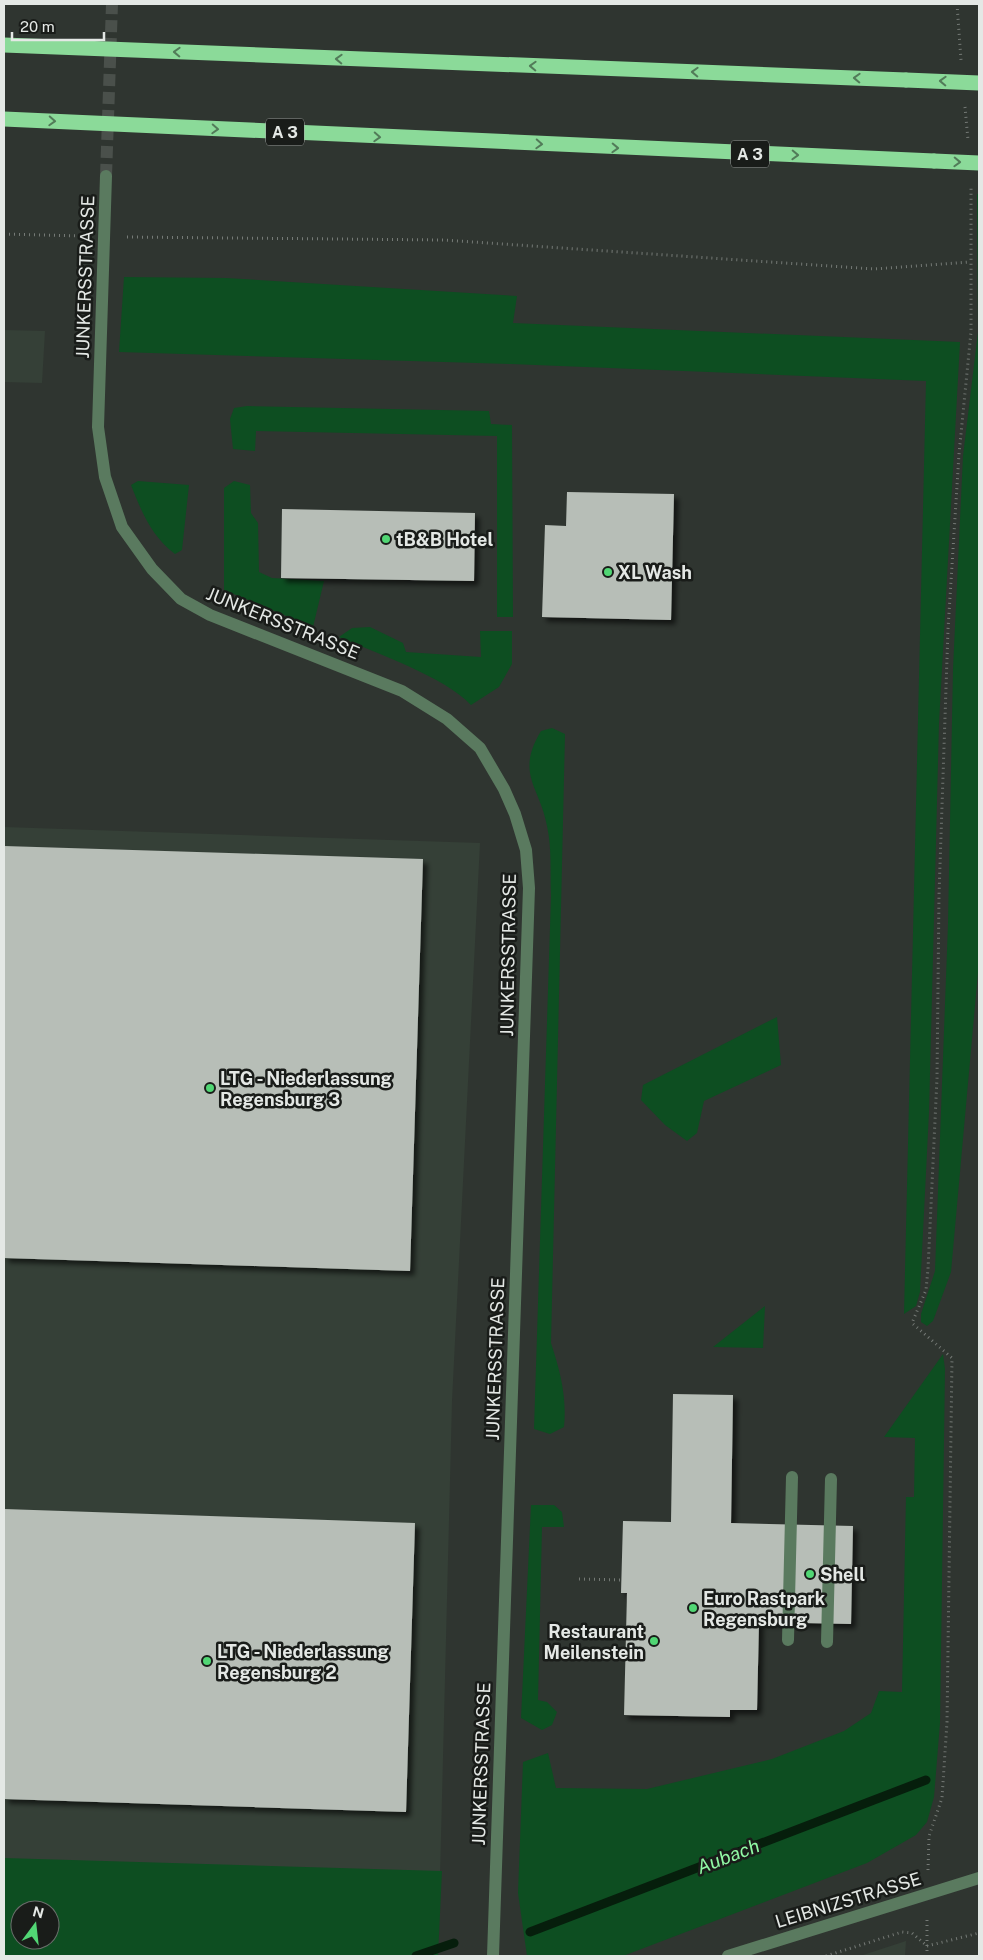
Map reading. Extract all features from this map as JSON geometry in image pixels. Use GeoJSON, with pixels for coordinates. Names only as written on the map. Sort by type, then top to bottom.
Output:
{"type":"FeatureCollection","features":[{"type":"Feature","properties":{"kind":"highway"},"geometry":{"type":"LineString","coordinates":[[4,45],[979,83]]}},
{"type":"Feature","properties":{"kind":"highway","name":"A 3"},"geometry":{"type":"LineString","coordinates":[[4,119],[979,163]]}},
{"type":"Feature","properties":{"kind":"street","name":"JUNKERSSTRASSE"},"geometry":{"type":"LineString","coordinates":[[106,176],[98,427],[105,477],[122,527],[152,570],[181,599],[210,615],[402,691],[447,719],[480,748],[490,764],[516,814],[526,850],[529,888],[493,1956]]}},
{"type":"Feature","properties":{"kind":"street"},"geometry":{"type":"LineString","coordinates":[[788,1640],[792,1477]]}},
{"type":"Feature","properties":{"kind":"street"},"geometry":{"type":"LineString","coordinates":[[827,1642],[831,1478]]}},
{"type":"Feature","properties":{"kind":"street","name":"LEIBNIZSTRASSE"},"geometry":{"type":"LineString","coordinates":[[728,1956],[979,1878]]}},
{"type":"Feature","properties":{"kind":"path"},"geometry":{"type":"LineString","coordinates":[[957,4],[962,63]]}},
{"type":"Feature","properties":{"kind":"path"},"geometry":{"type":"LineString","coordinates":[[965,102],[968,141]]}},
{"type":"Feature","properties":{"kind":"path"},"geometry":{"type":"LineString","coordinates":[[927,1956],[929,1836],[942,1798],[947,1722],[952,1358],[912,1323],[926,1290],[928,1268],[937,1078],[939,895],[948,629],[958,454],[971,332],[971,180]]}},
{"type":"Feature","properties":{"kind":"path"},"geometry":{"type":"LineString","coordinates":[[4,234],[443,240],[874,269],[970,262]]}},
{"type":"Feature","properties":{"kind":"path"},"geometry":{"type":"LineString","coordinates":[[579,1579],[622,1580]]}},
{"type":"Feature","properties":{"kind":"path"},"geometry":{"type":"LineString","coordinates":[[826,1956],[902,1932],[912,1933],[927,1946]]}},
{"type":"Feature","properties":{"kind":"path"},"geometry":{"type":"LineString","coordinates":[[927,1946],[979,1933]]}},
{"type":"Feature","properties":{"kind":"shaded area"},"geometry":{"type":"Polygon","coordinates":[[[4,330],[45,331],[42,383],[4,382],[4,330]]]}},
{"type":"Feature","properties":{"kind":"shaded area"},"geometry":{"type":"Polygon","coordinates":[[[4,827],[480,843],[452,1401],[438,1956],[4,1956],[4,827]]]}},
{"type":"Feature","properties":{"kind":"shaded area"},"geometry":{"type":"Polygon","coordinates":[[[906,1941],[905,1956],[860,1956],[906,1941]]]}},
{"type":"Feature","properties":{"kind":"green space"},"geometry":{"type":"Polygon","coordinates":[[[977,194],[979,194],[979,961],[951,1272],[933,1321],[927,1326],[921,1322],[921,1314],[935,1271],[948,924],[953,669],[963,456],[978,332],[977,194]]]}},
{"type":"Feature","properties":{"kind":"green space"},"geometry":{"type":"Polygon","coordinates":[[[124,277],[226,278],[517,296],[513,323],[960,342],[939,723],[929,1112],[920,1292],[916,1306],[904,1314],[926,381],[511,364],[119,352],[124,277]]]}},
{"type":"Feature","properties":{"kind":"green space"},"geometry":{"type":"Polygon","coordinates":[[[247,406],[489,411],[491,424],[512,425],[513,617],[497,617],[497,436],[256,431],[255,451],[233,449],[230,419],[234,408],[247,406]]]}},
{"type":"Feature","properties":{"kind":"green space"},"geometry":{"type":"Polygon","coordinates":[[[138,481],[189,485],[182,550],[175,554],[160,540],[143,514],[131,485],[138,481]]]}},
{"type":"Feature","properties":{"kind":"green space"},"geometry":{"type":"Polygon","coordinates":[[[234,481],[250,485],[251,513],[258,523],[259,572],[272,578],[324,581],[313,627],[224,590],[224,488],[234,481]]]}},
{"type":"Feature","properties":{"kind":"green space"},"geometry":{"type":"Polygon","coordinates":[[[370,627],[403,643],[406,652],[481,657],[480,631],[512,631],[512,664],[499,687],[471,705],[445,685],[428,675],[339,637],[352,628],[370,627]]]}},
{"type":"Feature","properties":{"kind":"green space"},"geometry":{"type":"Polygon","coordinates":[[[552,728],[565,734],[551,1343],[562,1384],[565,1416],[564,1427],[550,1434],[534,1429],[551,896],[550,843],[544,812],[532,780],[530,758],[541,731],[552,728]]]}},
{"type":"Feature","properties":{"kind":"green space"},"geometry":{"type":"Polygon","coordinates":[[[777,1017],[781,1065],[704,1101],[697,1133],[687,1141],[665,1125],[641,1100],[643,1085],[777,1017]]]}},
{"type":"Feature","properties":{"kind":"green space"},"geometry":{"type":"Polygon","coordinates":[[[765,1306],[763,1348],[713,1347],[765,1306]]]}},
{"type":"Feature","properties":{"kind":"green space"},"geometry":{"type":"Polygon","coordinates":[[[943,1354],[945,1369],[940,1723],[934,1797],[927,1822],[916,1835],[867,1863],[623,1956],[527,1956],[518,1893],[523,1762],[548,1753],[556,1788],[647,1789],[772,1759],[844,1731],[871,1713],[879,1691],[902,1692],[906,1497],[914,1497],[915,1438],[884,1437],[943,1354]]]}},
{"type":"Feature","properties":{"kind":"green space"},"geometry":{"type":"Polygon","coordinates":[[[531,1505],[554,1505],[562,1512],[564,1527],[542,1527],[538,1700],[547,1702],[557,1712],[552,1725],[542,1730],[521,1718],[531,1505]]]}},
{"type":"Feature","properties":{"kind":"green space"},"geometry":{"type":"Polygon","coordinates":[[[4,1858],[442,1871],[438,1956],[4,1956],[4,1858]]]}},
{"type":"Feature","properties":{"kind":"building","name":"XL Wash"},"geometry":{"type":"Polygon","coordinates":[[[567,492],[674,494],[671,620],[542,617],[545,525],[566,526],[567,492]]]}},
{"type":"Feature","properties":{"kind":"building"},"geometry":{"type":"Polygon","coordinates":[[[282,509],[475,513],[474,581],[281,578],[282,509]]]}},
{"type":"Feature","properties":{"kind":"building","name":"LTG - Niederlassung Regensburg 3"},"geometry":{"type":"Polygon","coordinates":[[[4,846],[423,859],[410,1271],[4,1258],[4,846]]]}},
{"type":"Feature","properties":{"kind":"building","name":"Euro Rastpark Regensburg"},"geometry":{"type":"Polygon","coordinates":[[[673,1394],[733,1395],[731,1523],[853,1526],[851,1624],[759,1622],[757,1710],[730,1710],[730,1717],[624,1715],[627,1593],[621,1593],[623,1521],[671,1522],[673,1394]]]}},
{"type":"Feature","properties":{"kind":"building","name":"LTG - Niederlassung Regensburg 2"},"geometry":{"type":"Polygon","coordinates":[[[4,1509],[415,1523],[406,1812],[4,1799],[4,1509]]]}},
{"type":"Feature","properties":{"kind":"waterway","name":"Aubach"},"geometry":{"type":"LineString","coordinates":[[530,1932],[926,1780]]}},
{"type":"Feature","properties":{"kind":"waterway","name":"Aubach"},"geometry":{"type":"LineString","coordinates":[[416,1956],[454,1943]]}},
{"type":"Feature","properties":{"kind":"tunnel"},"geometry":{"type":"LineString","coordinates":[[106,176],[112,4]]}},
{"type":"Feature","properties":{"kind":"place","name":"tB&B Hotel"},"geometry":{"type":"Point","coordinates":[386,539]}},
{"type":"Feature","properties":{"kind":"place","name":"XL Wash"},"geometry":{"type":"Point","coordinates":[608,572]}},
{"type":"Feature","properties":{"kind":"place","name":"LTG - Niederlassung Regensburg 3"},"geometry":{"type":"Point","coordinates":[210,1088]}},
{"type":"Feature","properties":{"kind":"place","name":"Shell"},"geometry":{"type":"Point","coordinates":[810,1574]}},
{"type":"Feature","properties":{"kind":"place","name":"Euro Rastpark Regensburg"},"geometry":{"type":"Point","coordinates":[693,1608]}},
{"type":"Feature","properties":{"kind":"place","name":"Restaurant Meilenstein"},"geometry":{"type":"Point","coordinates":[654,1641]}},
{"type":"Feature","properties":{"kind":"place","name":"LTG - Niederlassung Regensburg 2"},"geometry":{"type":"Point","coordinates":[207,1661]}}]}
